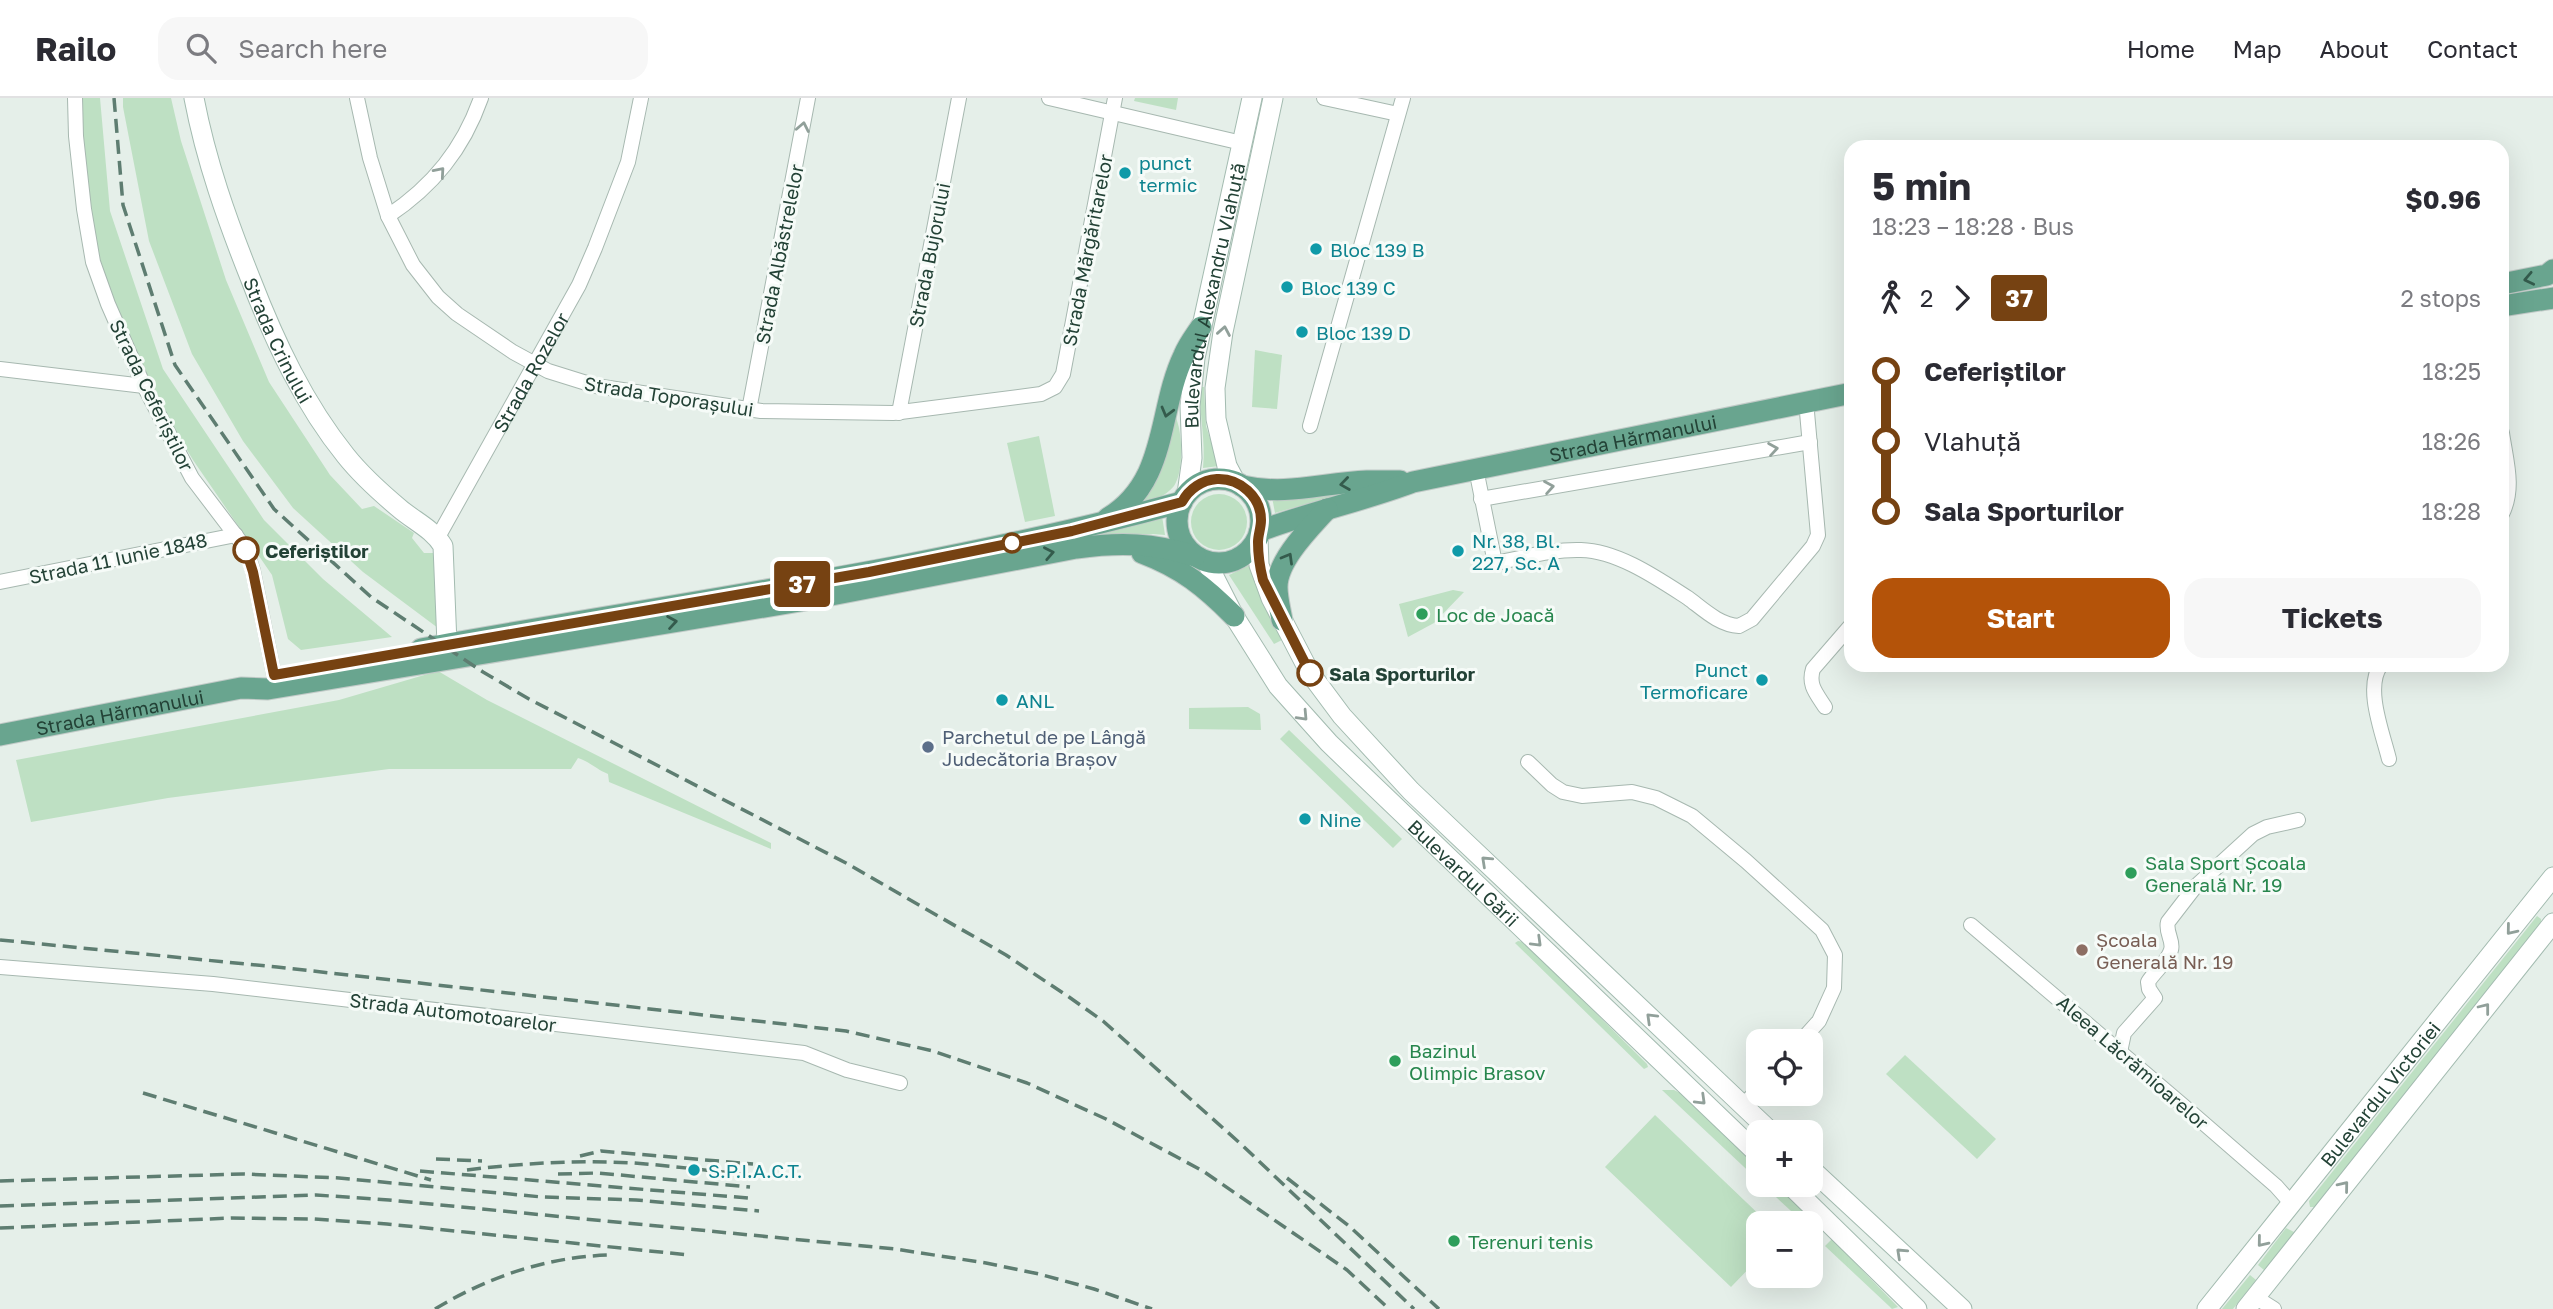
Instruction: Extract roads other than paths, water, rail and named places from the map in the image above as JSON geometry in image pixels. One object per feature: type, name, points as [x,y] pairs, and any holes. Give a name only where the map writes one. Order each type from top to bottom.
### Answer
[{"type":"main road","name":"Strada Crinului","points":[[194,98],[207,157],[220,199],[283,356],[308,400],[345,455],[384,495],[438,537]]},
{"type":"main road","name":"Bulevardul Alexandru Vlahuță","points":[[1184,498],[1192,458],[1191,386],[1201,327],[1252,98]]},
{"type":"main road","name":"Bulevardul Alexandru Vlahuță","points":[[1239,484],[1227,466],[1218,429],[1215,388],[1223,332],[1273,98]]},
{"type":"main road","points":[[2509,283],[2547,275],[2553,270]]},
{"type":"main road","points":[[2509,305],[2553,298]]},
{"type":"main road","points":[[1090,527],[1119,511],[1141,489],[1155,456],[1184,355],[1201,327]]},
{"type":"main road","name":"Strada Hărmanului","points":[[1259,535],[1327,508],[1371,497],[1413,482],[1844,394]]},
{"type":"main road","points":[[1218,479],[1239,484],[1254,498],[1259,509],[1259,535],[1253,546],[1239,558],[1222,563],[1201,558],[1180,537],[1178,514],[1184,498],[1201,483],[1209,480],[1218,479]]},
{"type":"main road","name":"Strada Hărmanului","points":[[1239,484],[1264,491],[1297,490],[1365,481],[1413,482]]},
{"type":"main road","name":"Strada Hărmanului","points":[[0,735],[241,688],[274,675],[869,572],[1090,527],[1184,498]]},
{"type":"main road","points":[[1282,620],[1277,585],[1282,569],[1302,536],[1327,508]]},
{"type":"main road","name":"Bulevardul Gării","points":[[1259,535],[1259,565],[1263,580],[1310,673],[1342,716],[1411,791],[1758,1120]]},
{"type":"main road","points":[[438,537],[443,546],[447,644]]},
{"type":"main road","name":"Strada Hărmanului","points":[[241,688],[268,689],[800,601],[1076,548],[1150,544],[1201,558]]},
{"type":"main road","points":[[1121,545],[1180,569],[1234,616]]},
{"type":"main road","name":"Bulevardul Gării","points":[[1201,558],[1234,616],[1290,702],[1329,743],[1746,1143]]},
{"type":"main road","name":"Bulevardul Victoriei","points":[[2207,1309],[2549,890]]},
{"type":"main road","name":"Bulevardul Victoriei","points":[[2251,1303],[2553,923]]},
{"type":"main road","points":[[1823,1180],[1962,1309]]},
{"type":"main road","points":[[1802,1197],[1917,1309]]},
{"type":"main road","points":[[2292,1204],[2315,1223]]},
{"type":"street","name":"Strada Ceferiștilor","points":[[75,98],[82,197],[93,262],[108,304],[144,386],[192,478],[246,549],[274,675]]},
{"type":"street","name":"Strada Toporașului","points":[[357,98],[370,158],[388,216],[413,265],[438,296],[478,329],[534,363],[571,380],[749,410],[899,413],[1041,394],[1055,387]]},
{"type":"street","points":[[388,216],[422,191],[445,166],[465,136],[481,98]]},
{"type":"street","name":"Strada Rozelor","points":[[438,537],[579,285],[628,162],[640,98]]},
{"type":"street","name":"Strada Albăstrelelor","points":[[749,410],[808,98]]},
{"type":"street","name":"Strada Bujorului","points":[[899,413],[959,98]]},
{"type":"street","points":[[1049,98],[1114,104],[1242,143]]},
{"type":"street","points":[[1324,98],[1398,114]]},
{"type":"street","points":[[1310,426],[1403,98]]},
{"type":"street","name":"Strada Mărgăritarelor","points":[[1055,387],[1063,374],[1114,104]]},
{"type":"street","points":[[0,369],[144,386]]},
{"type":"street","points":[[1476,469],[1495,563],[1569,550],[1594,551],[1622,561],[1721,621],[1739,626],[1752,619],[1817,540],[1819,527],[1806,401]]},
{"type":"street","points":[[1481,499],[1810,442]]},
{"type":"street","points":[[2509,477],[2509,501]]},
{"type":"street","name":"Strada 11 Iunie 1848","points":[[0,582],[236,535]]},
{"type":"street","points":[[1825,707],[1810,685],[1813,669],[1844,633]]},
{"type":"street","points":[[2376,672],[2373,692],[2389,759]]},
{"type":"street","points":[[1528,762],[1563,792],[1582,796],[1632,792],[1656,798],[1692,816],[1822,930],[1835,955],[1835,988],[1819,1021],[1812,1029]]},
{"type":"street","points":[[2120,1052],[2124,1033],[2155,998],[2148,982],[2171,952],[2166,927],[2181,905],[2195,887],[2253,834],[2267,827],[2298,820]]},
{"type":"street","name":"Aleea Lăcrămioarelor","points":[[1971,925],[2276,1186],[2292,1204]]},
{"type":"street","name":"Strada Automotoarelor","points":[[0,967],[213,984],[804,1053],[847,1070],[900,1083]]},
{"type":"street","points":[[1742,1105],[1746,1101]]},
{"type":"street","points":[[2251,1303],[2274,1309]]},
{"type":"railway","points":[[114,98],[123,205],[175,365],[274,509],[371,597],[483,672],[529,699],[846,863],[1006,955],[1069,997],[1103,1021],[1242,1145],[1414,1309]]},
{"type":"railway","points":[[0,940],[277,967],[846,1031],[933,1051],[1027,1083],[1106,1119],[1203,1171],[1347,1270],[1389,1309]]},
{"type":"railway","points":[[143,1093],[431,1180]]},
{"type":"railway","points":[[580,1156],[601,1151],[753,1164]]},
{"type":"railway","points":[[436,1159],[482,1161]]},
{"type":"railway","points":[[467,1170],[550,1163],[613,1162],[752,1175]]},
{"type":"railway","points":[[420,1171],[748,1198]]},
{"type":"railway","points":[[558,1174],[598,1173],[750,1187]]},
{"type":"railway","points":[[0,1181],[243,1174],[339,1178],[542,1197],[636,1200],[759,1211]]},
{"type":"railway","points":[[1287,1178],[1349,1226],[1439,1309]]},
{"type":"railway","points":[[0,1206],[316,1195],[389,1200],[895,1249],[1039,1274],[1152,1309]]},
{"type":"railway","points":[[0,1228],[231,1218],[313,1219],[689,1255]]},
{"type":"railway","points":[[435,1309],[476,1287],[518,1271],[563,1260],[609,1255]]},
{"type":"place","name":"punct termic","points":[[1125,173]]},
{"type":"place","name":"Bloc 139 B","points":[[1316,249]]},
{"type":"place","name":"Bloc 139 C","points":[[1287,287]]},
{"type":"place","name":"Bloc 139 D","points":[[1302,332]]},
{"type":"place","name":"Ceferiștilor","points":[[246,550]]},
{"type":"place","name":"Nr. 38, Bl. 227, Sc. A","points":[[1458,551]]},
{"type":"place","name":"Loc de Joacă","points":[[1422,614]]},
{"type":"place","name":"Sala Sporturilor","points":[[1310,673]]},
{"type":"place","name":"Punct Termoficare","points":[[1762,680]]},
{"type":"place","name":"ANL","points":[[1002,700]]},
{"type":"place","name":"Parchetul de pe Lângă Judecătoria Brașov","points":[[928,747]]},
{"type":"place","name":"Nine","points":[[1305,819]]},
{"type":"place","name":"Sala Sport Școala Generală Nr. 19","points":[[2131,873]]},
{"type":"place","name":"Școala Generală Nr. 19","points":[[2082,950]]},
{"type":"place","name":"Bazinul Olimpic Brasov","points":[[1395,1061]]},
{"type":"place","name":"S.P.I.A.C.T.","points":[[694,1170]]},
{"type":"place","name":"Terenuri tenis","points":[[1454,1241]]}]
